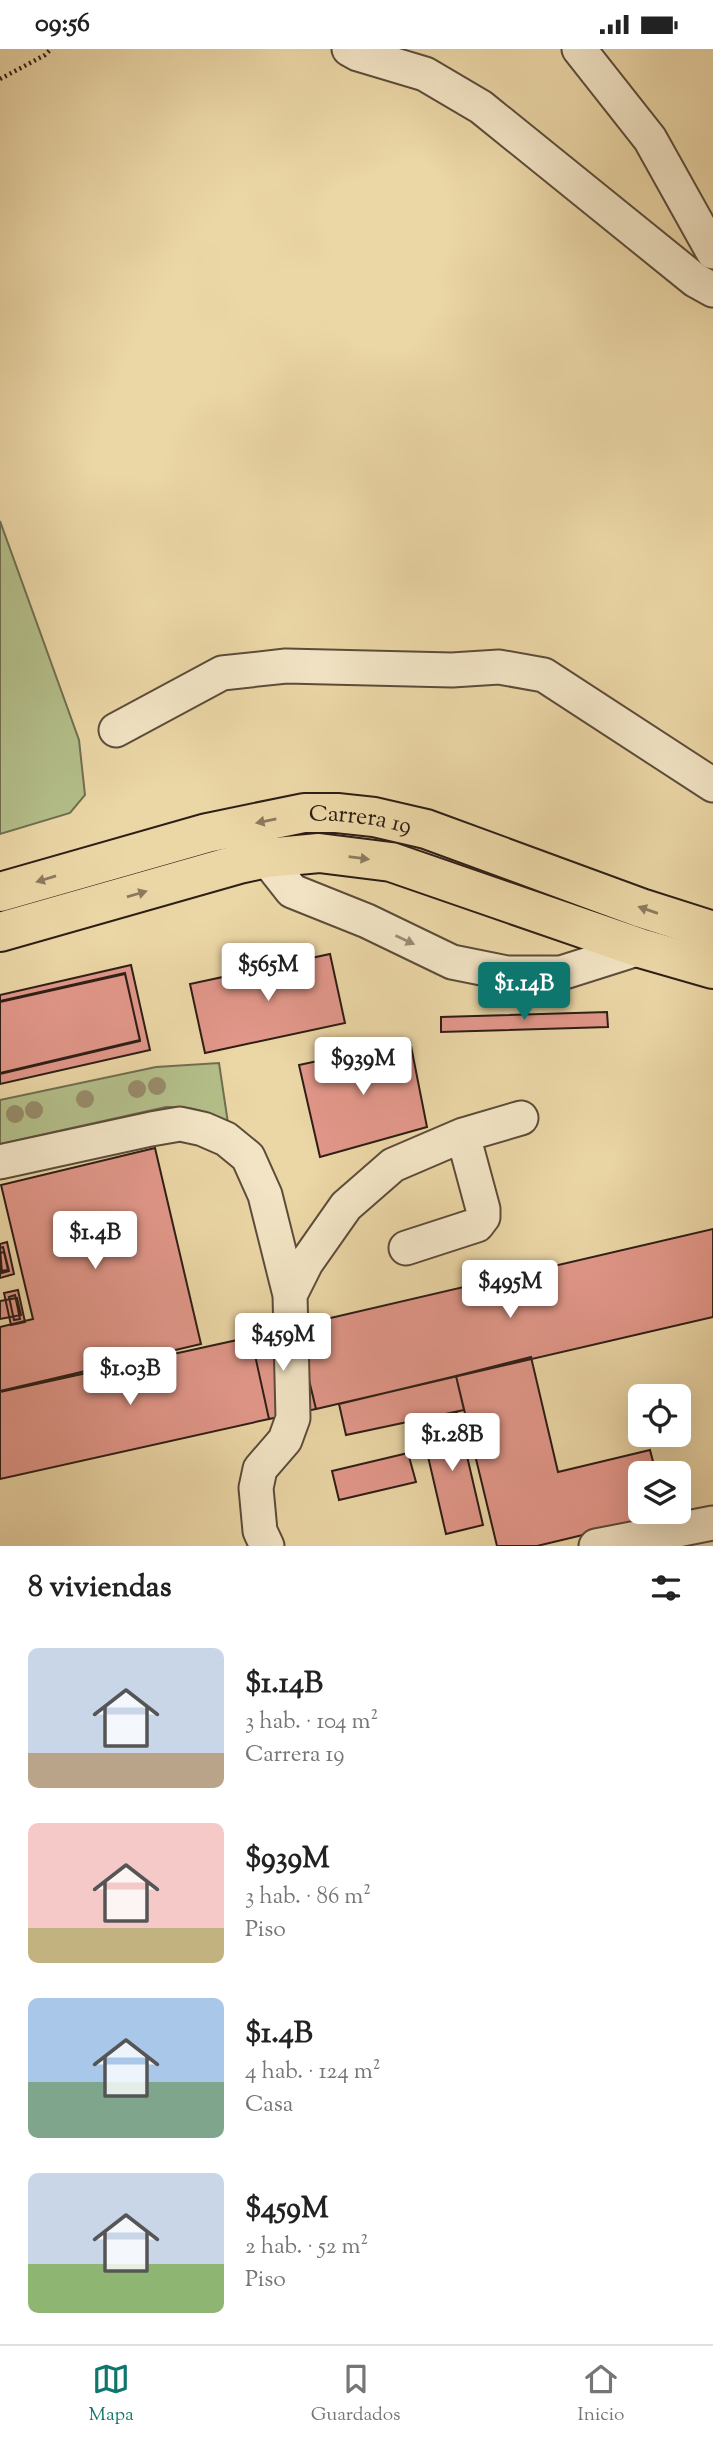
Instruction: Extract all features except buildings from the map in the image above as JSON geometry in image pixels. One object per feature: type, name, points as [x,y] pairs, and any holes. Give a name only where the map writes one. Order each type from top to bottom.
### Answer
[{"type":"main road","name":"Carrera 19","points":[[0,893],[206,833],[304,813],[337,813],[374,817],[426,829],[713,932]]},
{"type":"main road","name":"Carrera 19","points":[[0,932],[266,858],[319,853],[391,862],[640,948],[713,969]]},
{"type":"lane","points":[[349,49],[425,74],[481,107],[695,280],[713,290]]},
{"type":"lane","points":[[579,49],[650,139],[713,252]]},
{"type":"lane","points":[[116,730],[222,673],[286,666],[452,670],[499,667],[544,675],[713,785]]},
{"type":"lane","points":[[266,858],[292,891],[367,921],[452,962],[507,973],[561,973],[640,948]]},
{"type":"lane","points":[[290,1295],[306,1263],[346,1206],[393,1165],[463,1135],[521,1118]]},
{"type":"lane","points":[[0,1162],[180,1124],[203,1129],[226,1139],[247,1157],[265,1195],[290,1295],[293,1418],[285,1440],[260,1469],[256,1488],[260,1531],[267,1546]]},
{"type":"lane","points":[[406,1248],[477,1225],[482,1217],[483,1209],[463,1135]]},
{"type":"lane","points":[[596,1546],[713,1523]]},
{"type":"path","points":[[0,79],[45,55],[51,49]]},
{"type":"green space","points":[[0,521],[79,740],[85,795],[70,813],[0,834]]},
{"type":"green space","points":[[219,1063],[228,1123],[199,1110],[166,1107],[0,1144],[0,1100],[156,1067]]}]
